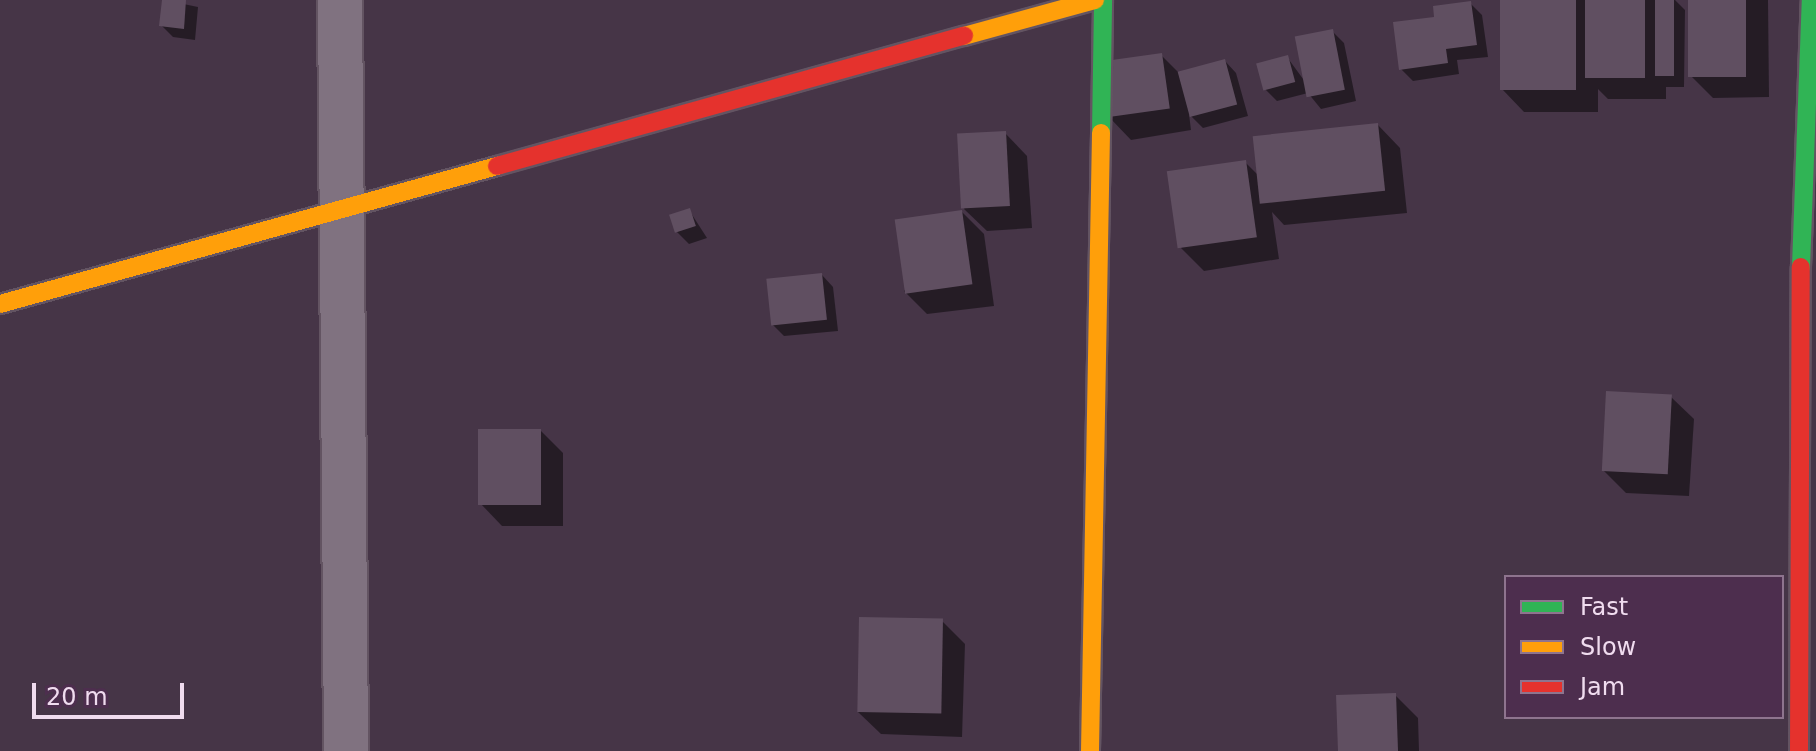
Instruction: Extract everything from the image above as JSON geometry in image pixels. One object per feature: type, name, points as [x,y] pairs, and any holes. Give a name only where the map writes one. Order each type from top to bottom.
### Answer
[{"type":"street","points":[[340,0],[346,751]]},
{"type":"street","points":[[0,304],[1095,0]]},
{"type":"street","points":[[1090,751],[1103,0]]},
{"type":"street","points":[[1799,751],[1800,300],[1811,0]]},
{"type":"building","points":[[162,0],[186,0],[184,29],[159,26]]},
{"type":"building","points":[[1500,0],[1576,0],[1576,90],[1500,90]]},
{"type":"building","points":[[1585,0],[1645,0],[1645,78],[1585,78]]},
{"type":"building","points":[[1655,0],[1674,0],[1674,76],[1655,76]]},
{"type":"building","points":[[1688,0],[1746,0],[1746,77],[1688,77]]},
{"type":"building","points":[[1471,1],[1477,45],[1446,49],[1448,63],[1399,70],[1393,22],[1434,17],[1433,6]]},
{"type":"building","points":[[1333,29],[1345,90],[1307,97],[1295,36]]},
{"type":"building","points":[[1162,53],[1170,108],[1105,118],[1098,62]]},
{"type":"building","points":[[1288,55],[1295,82],[1263,91],[1256,64]]},
{"type":"building","points":[[1225,59],[1237,104],[1190,117],[1178,72]]},
{"type":"building","points":[[1378,123],[1385,191],[1260,204],[1253,136]]},
{"type":"building","points":[[1006,131],[1010,206],[961,208],[957,134]]},
{"type":"building","points":[[1246,160],[1257,237],[1178,248],[1167,171]]},
{"type":"building","points":[[690,208],[696,226],[675,233],[669,215]]},
{"type":"building","points":[[962,210],[972,284],[905,294],[895,219]]},
{"type":"building","points":[[822,273],[827,320],[771,326],[766,279]]},
{"type":"building","points":[[1606,391],[1672,394],[1668,474],[1602,471]]},
{"type":"building","points":[[478,429],[541,429],[541,505],[478,505]]},
{"type":"building","points":[[859,617],[943,618],[941,713],[857,712]]},
{"type":"building","points":[[1396,693],[1398,751],[1338,751],[1336,695]]},
{"type":"traffic: fast","points":[[1101,133],[1103,0]]},
{"type":"traffic: fast","points":[[1801,267],[1811,0]]},
{"type":"traffic: slow","points":[[964,36],[1095,0]]},
{"type":"traffic: slow","points":[[1090,751],[1101,133]]},
{"type":"traffic: slow","points":[[0,304],[497,166]]},
{"type":"traffic: jam","points":[[497,166],[964,36]]},
{"type":"traffic: jam","points":[[1799,751],[1801,267]]}]
